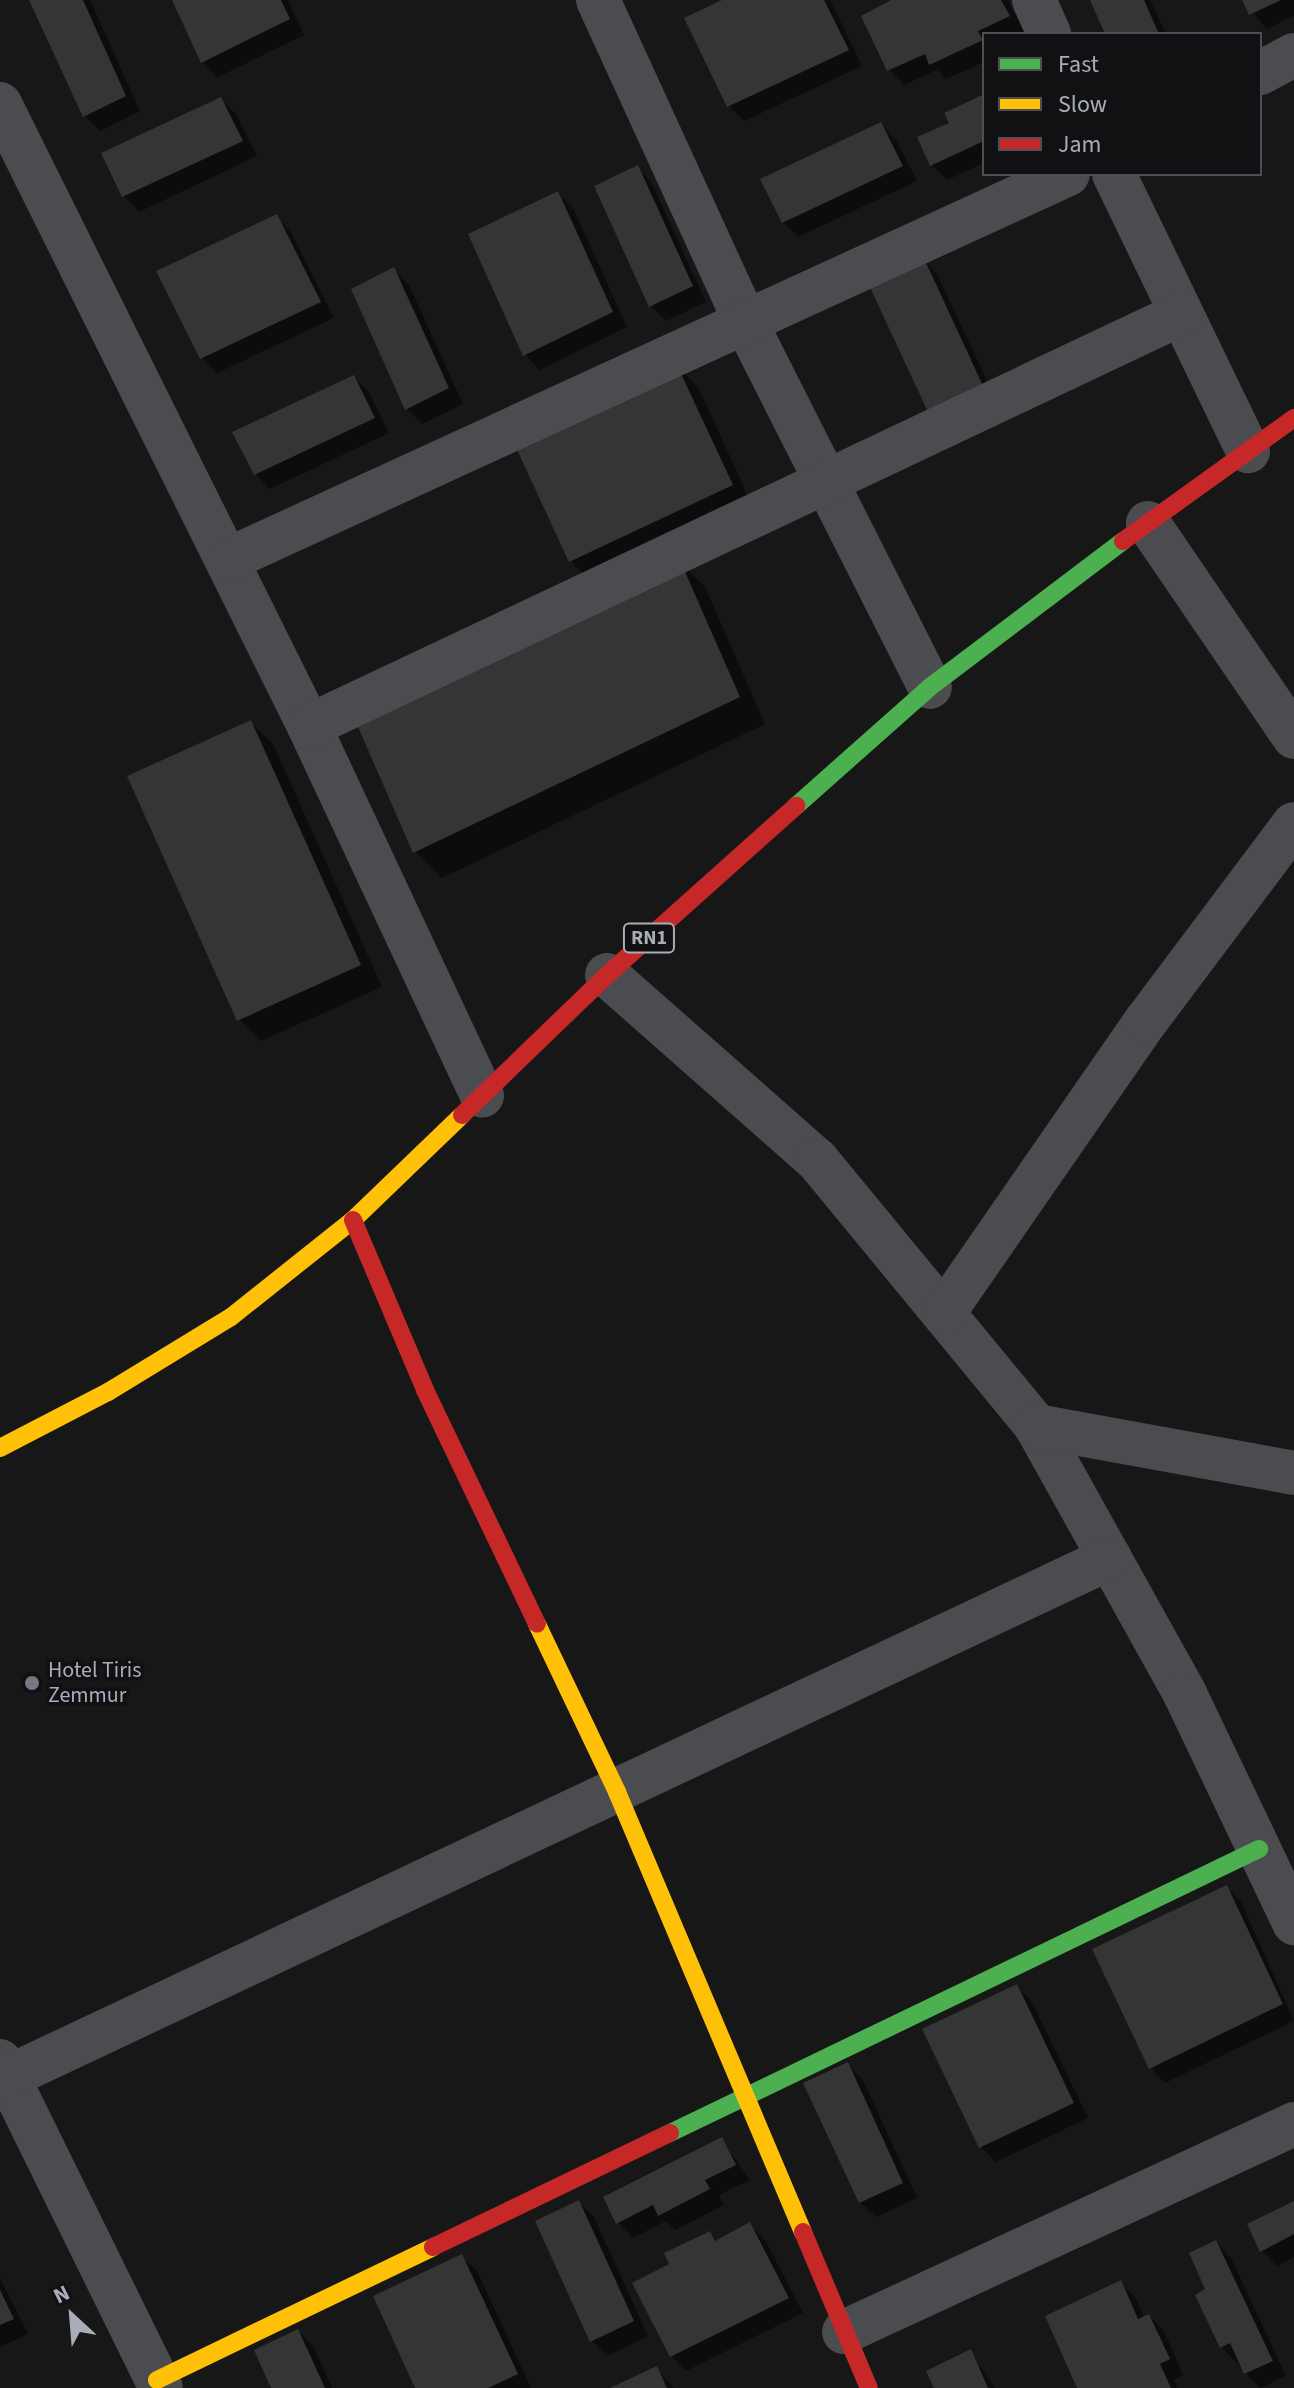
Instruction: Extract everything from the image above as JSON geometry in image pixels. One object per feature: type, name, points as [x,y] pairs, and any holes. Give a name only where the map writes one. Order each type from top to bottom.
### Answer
[{"type":"main road","name":"RN1","points":[[0,1448],[108,1392],[231,1317],[353,1220],[607,975],[930,687],[1294,418]]},
{"type":"main road","points":[[353,1220],[425,1390],[617,1792],[742,2097],[869,2388]]},
{"type":"main road","points":[[159,2384],[742,2097],[1259,1849]]},
{"type":"street","points":[[598,0],[745,321],[930,687]]},
{"type":"street","points":[[1034,0],[1048,32]]},
{"type":"street","points":[[1262,72],[1294,55]]},
{"type":"street","points":[[0,104],[309,726],[482,1096]]},
{"type":"street","points":[[227,560],[1064,176]]},
{"type":"street","points":[[1115,176],[1248,451]]},
{"type":"street","points":[[309,726],[1181,314]]},
{"type":"street","points":[[1148,523],[1294,737]]},
{"type":"street","points":[[945,1311],[1146,1021],[1294,824]]},
{"type":"street","points":[[607,975],[817,1160],[945,1311],[1036,1426],[1185,1694],[1294,1923]]},
{"type":"street","points":[[1036,1426],[1294,1473]]},
{"type":"street","points":[[159,2384],[4,2069],[617,1792],[1110,1558]]},
{"type":"street","points":[[844,2332],[1294,2124]]},
{"type":"building","points":[[29,0],[83,0],[126,96],[83,117]]},
{"type":"building","points":[[172,0],[281,0],[290,19],[201,63]]},
{"type":"building","points":[[722,0],[824,0],[849,50],[727,107],[684,18]]},
{"type":"building","points":[[891,0],[1001,0],[1010,16],[978,31],[982,40],[929,65],[925,54],[887,71],[861,16]]},
{"type":"building","points":[[1090,0],[1144,0],[1158,32],[1104,32]]},
{"type":"building","points":[[1242,0],[1281,0],[1249,15]]},
{"type":"building","points":[[982,95],[982,142],[930,166],[917,137],[949,123],[944,113]]},
{"type":"building","points":[[221,97],[243,141],[122,197],[101,153]]},
{"type":"building","points":[[881,122],[903,166],[782,223],[760,179]]},
{"type":"building","points":[[638,165],[693,286],[649,307],[594,186]]},
{"type":"building","points":[[558,191],[613,312],[523,356],[468,234]]},
{"type":"building","points":[[277,214],[321,302],[200,359],[156,271]]},
{"type":"building","points":[[923,256],[983,386],[928,412],[867,281]]},
{"type":"building","points":[[394,267],[449,388],[405,410],[351,289]]},
{"type":"building","points":[[676,363],[733,485],[569,562],[512,439]]},
{"type":"building","points":[[354,375],[375,418],[254,475],[232,432]]},
{"type":"building","points":[[679,558],[740,697],[413,853],[352,713]]},
{"type":"building","points":[[251,720],[361,965],[237,1021],[127,776]]},
{"type":"building","points":[[1227,1885],[1283,2004],[1149,2069],[1092,1949]]},
{"type":"building","points":[[1017,1984],[1074,2103],[979,2148],[922,2029]]},
{"type":"building","points":[[848,2062],[903,2183],[859,2203],[803,2083]]},
{"type":"building","points":[[722,2137],[736,2165],[705,2180],[710,2189],[658,2216],[653,2205],[616,2224],[603,2197]]},
{"type":"building","points":[[579,2200],[634,2321],[590,2342],[535,2221]]},
{"type":"building","points":[[1294,2201],[1294,2234],[1260,2252],[1247,2224]]},
{"type":"building","points":[[750,2222],[789,2298],[670,2357],[632,2283],[669,2264],[664,2253],[710,2231],[715,2241]]},
{"type":"building","points":[[1216,2240],[1273,2361],[1244,2374],[1230,2343],[1220,2348],[1195,2295],[1205,2289],[1189,2253]]},
{"type":"building","points":[[462,2254],[518,2374],[488,2388],[415,2388],[373,2296]]},
{"type":"building","points":[[1121,2280],[1138,2319],[1149,2314],[1170,2359],[1160,2364],[1171,2388],[1077,2388],[1045,2316]]},
{"type":"building","points":[[0,2290],[14,2319],[0,2325]]},
{"type":"building","points":[[298,2329],[325,2388],[271,2388],[254,2350]]},
{"type":"building","points":[[971,2349],[988,2388],[934,2388],[926,2371]]},
{"type":"building","points":[[657,2366],[667,2388],[610,2388]]},
{"type":"traffic: fast","points":[[796,806],[930,687],[1123,541]]},
{"type":"traffic: fast","points":[[670,2133],[1259,1849]]},
{"type":"traffic: slow","points":[[0,1448],[108,1392],[231,1317],[353,1220],[462,1115]]},
{"type":"traffic: slow","points":[[537,1624],[617,1792],[803,2232]]},
{"type":"traffic: slow","points":[[157,2380],[433,2247]]},
{"type":"traffic: jam","points":[[1123,541],[1294,418]]},
{"type":"traffic: jam","points":[[462,1115],[607,975],[796,806]]},
{"type":"traffic: jam","points":[[353,1220],[425,1390],[537,1624]]},
{"type":"traffic: jam","points":[[433,2247],[670,2133]]},
{"type":"traffic: jam","points":[[803,2232],[869,2388]]},
{"type":"place","name":"Hotel Tiris Zemmur","points":[[32,1683]]}]
